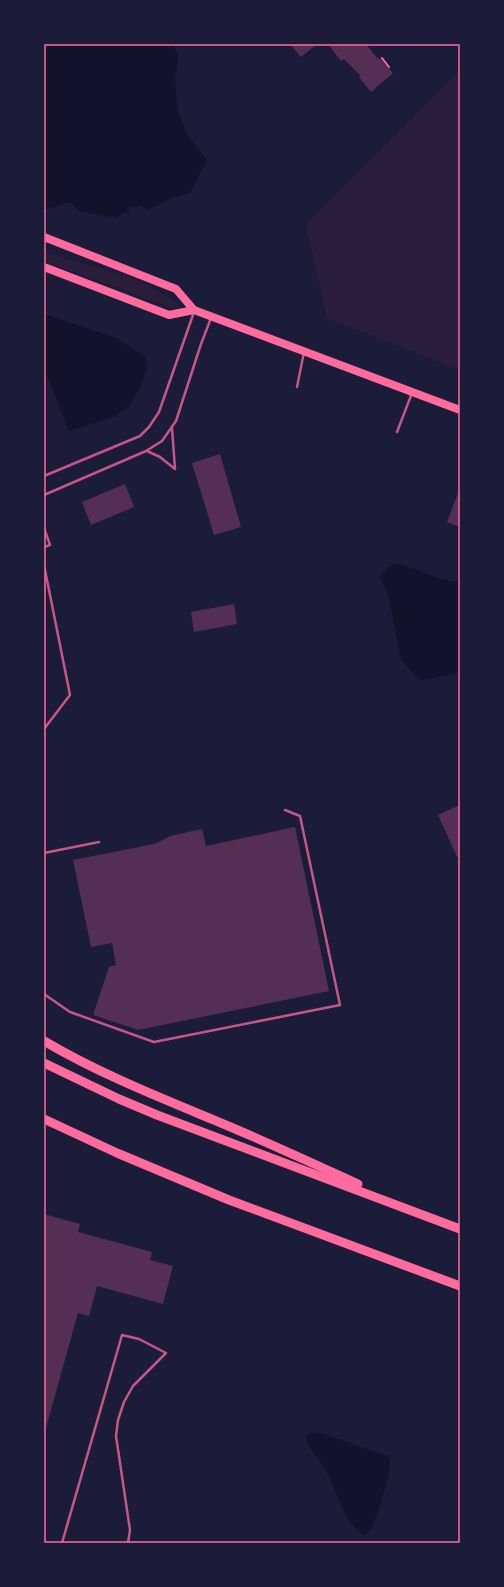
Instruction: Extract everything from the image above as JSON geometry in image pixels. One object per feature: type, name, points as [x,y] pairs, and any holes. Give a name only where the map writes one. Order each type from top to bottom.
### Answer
[{"type":"highway","points":[[44,1041],[145,1092],[268,1143],[421,1213]]},
{"type":"highway","points":[[44,1063],[119,1099],[157,1115],[421,1213],[460,1229]]},
{"type":"highway","points":[[44,1119],[117,1153],[229,1200],[460,1286]]},
{"type":"main road","points":[[44,237],[176,289],[194,310],[460,410]]},
{"type":"main road","points":[[44,267],[169,315],[194,310]]},
{"type":"lane","points":[[44,476],[140,436],[159,412],[194,310]]},
{"type":"lane","points":[[44,495],[146,451],[162,441],[176,421],[201,344],[212,317]]},
{"type":"lane","points":[[297,387],[304,352]]},
{"type":"lane","points":[[397,432],[412,392]]},
{"type":"lane","points":[[146,451],[160,457],[175,469],[172,428]]},
{"type":"lane","points":[[44,528],[50,544],[44,547]]},
{"type":"lane","points":[[44,565],[70,696],[44,729]]},
{"type":"lane","points":[[44,994],[70,1012],[154,1042],[340,1005],[300,816],[285,810]]},
{"type":"lane","points":[[44,853],[99,842]]},
{"type":"lane","points":[[62,1543],[122,1335],[139,1339],[166,1353],[133,1386],[124,1402],[118,1420],[116,1436],[130,1530],[128,1543]]},
{"type":"path","points":[[382,58],[389,67]]},
{"type":"shaded area","points":[[44,44],[173,44],[178,55],[175,78],[177,107],[186,133],[207,160],[190,193],[170,199],[149,210],[140,206],[129,207],[129,212],[123,213],[116,218],[79,211],[71,202],[44,210]]},
{"type":"shaded area","points":[[460,70],[460,370],[327,318],[306,225]]},
{"type":"shaded area","points":[[44,252],[130,277],[149,286],[178,304],[180,309],[170,307],[44,261]]},
{"type":"shaded area","points":[[44,314],[116,338],[145,356],[147,368],[140,387],[130,405],[116,416],[69,431],[44,367]]},
{"type":"shaded area","points":[[396,563],[436,577],[460,583],[460,672],[420,681],[401,659],[388,593],[380,578],[387,568]]},
{"type":"shaded area","points":[[310,1433],[320,1433],[388,1456],[390,1461],[390,1470],[383,1495],[373,1524],[365,1535],[359,1532],[347,1518],[328,1474],[306,1440]]},
{"type":"building","points":[[290,44],[317,44],[301,57]]},
{"type":"building","points":[[328,44],[366,44],[378,59],[380,58],[393,73],[371,92],[359,77],[360,75],[344,59],[341,61]]},
{"type":"building","points":[[220,454],[241,527],[214,535],[192,463]]},
{"type":"building","points":[[125,484],[134,507],[91,525],[82,502]]},
{"type":"building","points":[[460,488],[460,527],[447,522]]},
{"type":"building","points":[[234,604],[237,624],[194,632],[191,612]]},
{"type":"building","points":[[460,805],[460,856],[457,857],[438,815]]},
{"type":"building","points":[[295,827],[329,991],[138,1030],[93,1015],[109,967],[116,965],[112,943],[91,947],[73,860],[157,843],[170,836],[202,829],[206,846]]},
{"type":"building","points":[[44,1214],[80,1224],[78,1232],[152,1252],[150,1260],[173,1266],[163,1304],[97,1286],[89,1316],[78,1313],[44,1435]]}]
